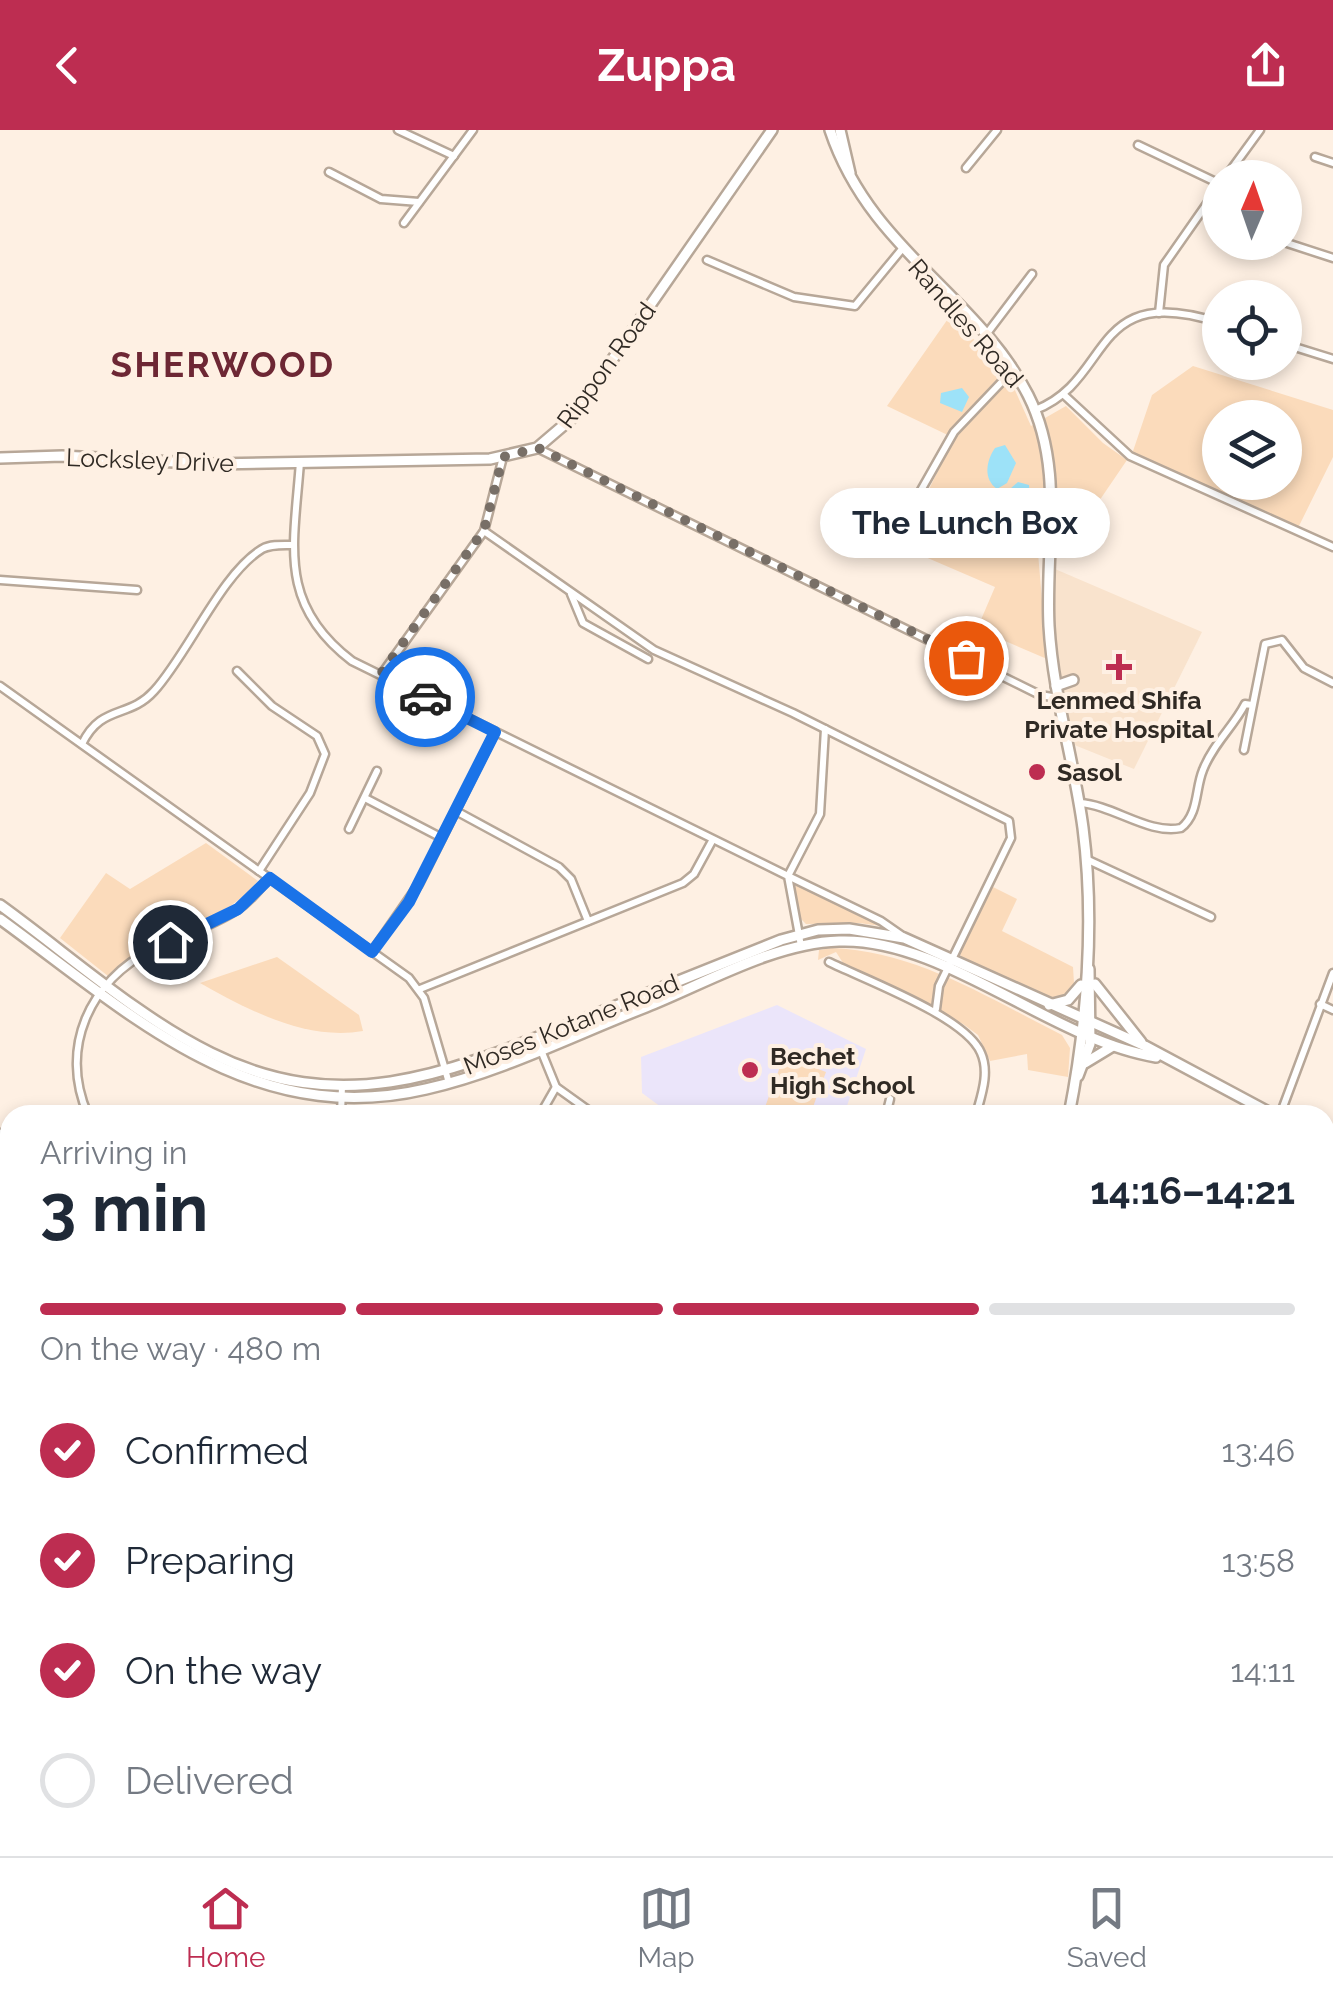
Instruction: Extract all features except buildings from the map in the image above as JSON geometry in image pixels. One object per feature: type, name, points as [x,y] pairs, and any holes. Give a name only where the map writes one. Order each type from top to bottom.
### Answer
[{"type":"street","points":[[398,130],[454,156]]},
{"type":"street","points":[[404,223],[473,130]]},
{"type":"street","name":"Rippon Road","points":[[300,461],[503,457],[538,448],[570,419],[772,130]]},
{"type":"street","name":"Randles Road","points":[[830,130],[850,176],[876,219],[985,337],[1012,371],[1035,410],[1050,470],[1049,624],[1056,686],[1086,859],[1092,1024],[1085,1064],[1076,1080]]},
{"type":"street","name":"Randles Road","points":[[840,130],[850,176]]},
{"type":"street","points":[[966,168],[998,130]]},
{"type":"street","points":[[1238,160],[1260,130]]},
{"type":"street","points":[[1138,145],[1202,175]]},
{"type":"street","points":[[1315,156],[1333,162]]},
{"type":"street","points":[[328,172],[381,200],[420,202]]},
{"type":"street","points":[[1159,313],[1164,266],[1202,210]]},
{"type":"street","points":[[1302,248],[1333,258]]},
{"type":"street","points":[[708,260],[794,297],[852,306],[902,249]]},
{"type":"street","points":[[985,337],[1032,274]]},
{"type":"street","points":[[1035,410],[1063,394],[1110,334],[1136,319],[1159,313],[1202,320]]},
{"type":"street","points":[[1302,349],[1333,359]]},
{"type":"street","points":[[920,492],[954,432],[1012,371]]},
{"type":"street","points":[[1063,394],[1130,456],[1333,547]]},
{"type":"street","points":[[538,448],[1040,695],[1058,698]]},
{"type":"street","name":"Locksley Drive","points":[[0,458],[62,456],[212,464],[300,461]]},
{"type":"street","points":[[380,675],[484,530],[503,457]]},
{"type":"street","points":[[300,461],[293,545],[298,590],[313,624],[352,661],[712,841],[882,921],[904,938]]},
{"type":"street","points":[[484,530],[654,650],[825,728],[1009,821],[1010,838],[936,992],[936,1009]]},
{"type":"street","points":[[82,744],[97,719],[138,704],[155,690],[218,599],[258,552],[293,545]]},
{"type":"street","points":[[0,580],[137,590]]},
{"type":"street","points":[[570,593],[582,624],[648,660]]},
{"type":"street","points":[[1244,750],[1260,655],[1272,640],[1285,642],[1304,668],[1333,683]]},
{"type":"street","points":[[237,671],[272,706],[316,736],[325,754],[310,793],[260,871]]},
{"type":"street","points":[[1056,686],[1073,680]]},
{"type":"street","points":[[0,686],[420,989],[448,1078]]},
{"type":"street","points":[[1078,803],[1106,807],[1161,828],[1181,828],[1192,817],[1201,773],[1214,745],[1236,714],[1246,704],[1252,706]]},
{"type":"street","points":[[801,946],[788,876],[820,814],[825,728]]},
{"type":"street","points":[[372,952],[409,902],[495,732]]},
{"type":"street","points":[[349,828],[377,771]]},
{"type":"street","points":[[365,798],[442,838]]},
{"type":"street","points":[[456,811],[566,873],[588,922]]},
{"type":"street","points":[[420,989],[684,882],[694,874],[712,841]]},
{"type":"street","points":[[1086,859],[1108,865],[1211,917]]},
{"type":"street","points":[[85,1105],[77,1080],[76,1055],[82,1024],[104,987],[136,959],[238,909],[270,878]]},
{"type":"street","name":"Moses Kotane Road","points":[[0,905],[40,941],[187,1053],[229,1074],[297,1093],[398,1094],[801,946],[839,941],[877,943],[949,965],[1144,1046],[1159,1058]]},
{"type":"street","name":"Moses Kotane Road","points":[[0,919],[40,941]]},
{"type":"street","name":"Moses Kotane Road","points":[[538,1043],[798,935],[848,929],[904,938],[1080,1031],[1159,1058],[1256,1105]]},
{"type":"street","points":[[830,962],[918,1006],[936,1009],[971,1037],[982,1054],[985,1076],[978,1105]]},
{"type":"street","points":[[1281,1105],[1333,973]]},
{"type":"street","points":[[1046,1005],[1068,1000],[1088,978],[1144,1046]]},
{"type":"street","name":"Randles Road","points":[[1071,1105],[1088,978]]},
{"type":"street","points":[[1320,1004],[1333,1010]]},
{"type":"street","points":[[538,1043],[556,1086],[582,1105]]},
{"type":"street","points":[[1085,1064],[1116,1045]]},
{"type":"street","points":[[546,1105],[556,1086]]},
{"type":"street","points":[[341,1105],[342,1092]]},
{"type":"street","points":[[888,1105],[890,1099]]},
{"type":"shaded area","points":[[952,313],[1014,388],[1031,426],[1066,406],[1103,443],[1127,460],[1063,554],[1038,553],[1047,659],[977,629],[995,587],[923,556],[933,536],[911,526],[954,438],[887,406]]},
{"type":"shaded area","points":[[1193,366],[1202,369],[1202,380],[1238,380],[1301,400],[1202,400],[1202,487],[1131,457],[1152,395]]},
{"type":"shaded area","points":[[1302,400],[1333,410],[1333,457],[1298,528],[1232,500],[1302,500]]},
{"type":"shaded area","name":"Lenmed Shifa Private Hospital","points":[[1048,566],[1202,632],[1134,769],[1067,742],[1052,656]]},
{"type":"shaded area","points":[[206,843],[258,881],[224,910],[144,949],[108,976],[60,938],[106,873],[130,889]]},
{"type":"shaded area","points":[[793,885],[889,927],[806,924],[800,918]]},
{"type":"shaded area","points":[[991,886],[1017,899],[1002,931],[1073,967],[1074,983],[1066,996],[1049,998],[962,958],[959,952]]},
{"type":"shaded area","points":[[819,950],[863,951],[922,967],[1062,1035],[1070,1048],[1068,1077],[1028,1070],[1027,1054],[990,1061],[978,1035],[963,1024],[845,966],[836,952],[818,960]]},
{"type":"shaded area","points":[[277,957],[359,1015],[363,1031],[320,1032],[278,1021],[200,983]]},
{"type":"shaded area","name":"Bechet High School","points":[[777,1005],[866,1049],[847,1105],[658,1105],[642,1093],[641,1057]]},
{"type":"shaded area","points":[[784,1056],[826,1072],[814,1105],[766,1105]]},
{"type":"water","points":[[962,388],[969,397],[962,412],[940,403],[941,393]]},
{"type":"water","points":[[1005,445],[1016,463],[1007,483],[997,489],[988,475],[988,464],[995,448]]},
{"type":"water","points":[[1018,482],[1029,485],[1033,540],[1022,554],[996,545],[992,537],[995,502]]},
{"type":"way so far","points":[[425,697],[380,675],[484,530],[501,478],[503,457],[538,448],[966,658]]},
{"type":"place","name":"The Lunch Box","points":[[966,658]]},
{"type":"place","name":"Lenmed Shifa Private Hospital","points":[[1119,667]]},
{"type":"place","name":"Sasol","points":[[1037,772]]},
{"type":"place","name":"Bechet High School","points":[[750,1070]]},
{"type":"district","name":"SHERWOOD","points":[[223,365]]},
{"type":"route","points":[[170,942],[238,909],[270,878],[372,952],[409,902],[495,732],[425,697]]}]
